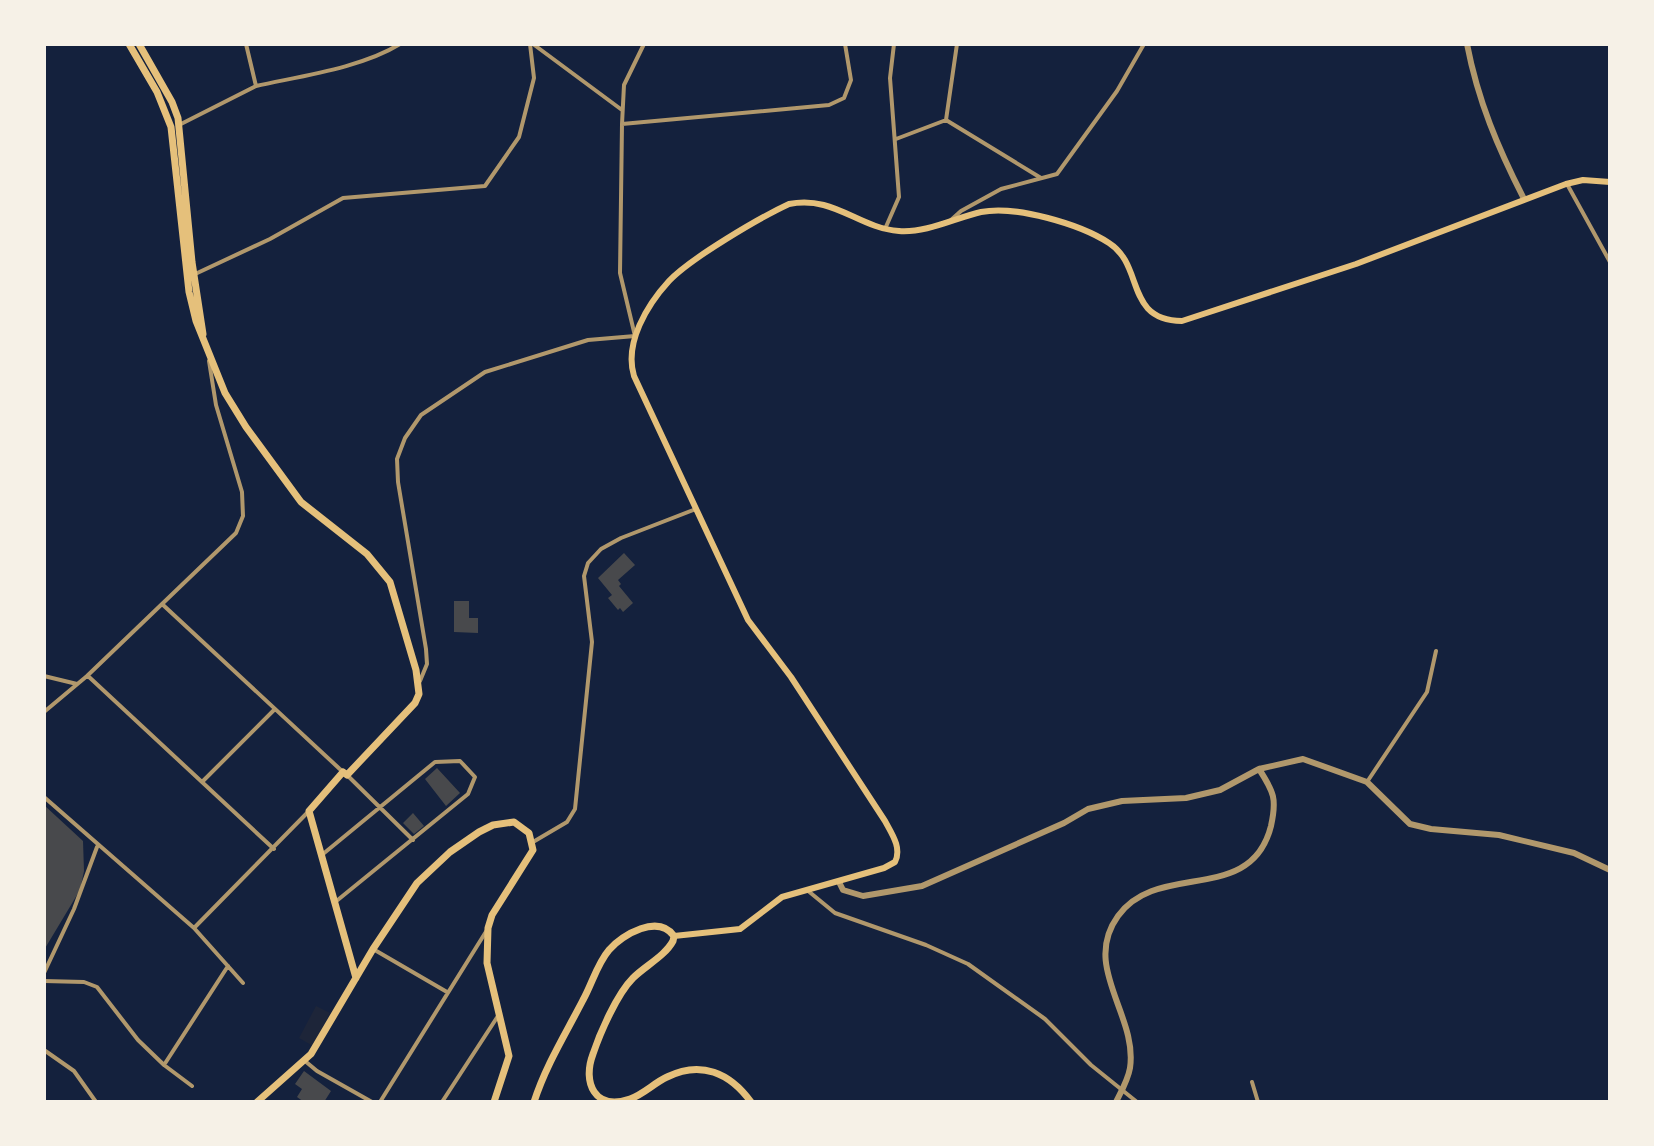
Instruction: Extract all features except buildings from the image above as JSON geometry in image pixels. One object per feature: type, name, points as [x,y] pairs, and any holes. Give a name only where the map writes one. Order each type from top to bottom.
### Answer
[{"type":"main road","points":[[129,44],[157,92],[171,127],[196,321],[225,393],[301,502],[367,554],[390,582],[419,684],[415,703],[309,811],[356,978]]},
{"type":"main road","points":[[139,44],[172,102],[179,125],[191,276]]},
{"type":"main road","points":[[674,936],[740,929],[782,897],[891,865],[898,859],[897,845],[885,821],[799,690],[748,620],[634,376],[632,353],[635,336],[670,280],[695,260],[789,204],[825,204],[885,229],[911,231],[1002,209],[1032,213],[1108,242],[1126,259],[1139,298],[1148,310],[1165,319],[1182,321],[1356,264],[1566,184],[1583,180],[1610,182]]},
{"type":"main road","points":[[257,1102],[305,1061],[318,1044],[373,949],[417,883],[450,852],[479,832],[493,825],[514,822],[529,833],[533,850],[500,902],[488,928],[487,963],[509,1056],[494,1102]]},
{"type":"main road","points":[[534,1102],[550,1058],[609,949],[647,927],[658,926],[671,931],[674,936]]},
{"type":"main road","points":[[674,936],[670,946],[630,981],[605,1025],[589,1064],[591,1090],[601,1098],[615,1102],[630,1099],[680,1072],[703,1070],[728,1077],[751,1102]]},
{"type":"street","points":[[246,44],[256,86]]},
{"type":"street","points":[[179,125],[256,86],[334,69],[389,51],[400,44]]},
{"type":"street","points":[[191,276],[270,239],[343,198],[485,186],[519,137],[534,78],[531,44]]},
{"type":"street","points":[[531,44],[622,110]]},
{"type":"street","points":[[633,44],[640,51]]},
{"type":"street","points":[[419,684],[427,664],[426,649],[398,482],[397,459],[405,438],[421,415],[485,372],[588,340],[635,336],[620,273],[622,110],[624,85],[644,44]]},
{"type":"street","points":[[622,124],[829,105],[844,98],[851,80],[845,44]]},
{"type":"street","points":[[885,229],[899,197],[890,78],[894,44]]},
{"type":"street","points":[[946,120],[957,44]]},
{"type":"street","points":[[948,222],[961,211],[1001,189],[1057,174],[1117,91],[1144,44]]},
{"type":"street","points":[[1467,44],[1473,78],[1495,142],[1524,199]]},
{"type":"street","points":[[895,139],[946,120]]},
{"type":"street","points":[[946,120],[1041,178]]},
{"type":"street","points":[[1566,184],[1610,262]]},
{"type":"street","points":[[44,712],[87,676],[236,533],[243,516],[242,492],[216,405],[208,355]]},
{"type":"street","points":[[533,842],[567,822],[575,809],[592,642],[584,576],[588,563],[601,549],[621,538],[698,508]]},
{"type":"street","points":[[162,604],[413,840]]},
{"type":"street","points":[[1367,782],[1427,692],[1436,651]]},
{"type":"street","points":[[44,676],[77,684]]},
{"type":"street","points":[[87,676],[274,849]]},
{"type":"street","points":[[202,782],[275,709]]},
{"type":"street","points":[[839,882],[843,890],[863,896],[922,886],[1064,823],[1088,809],[1122,801],[1186,798],[1220,790],[1259,769],[1303,759],[1367,782],[1410,824],[1499,835],[1574,853],[1610,870]]},
{"type":"street","points":[[321,855],[435,762],[460,761],[475,777],[468,794],[334,903]]},
{"type":"street","points":[[1116,1102],[1130,1069],[1130,1051],[1127,1032],[1107,973],[1105,952],[1108,932],[1119,914],[1138,898],[1165,886],[1239,872],[1255,857],[1267,839],[1274,804],[1274,793],[1259,769]]},
{"type":"street","points":[[44,797],[194,928],[243,983]]},
{"type":"street","points":[[194,928],[309,811]]},
{"type":"street","points":[[44,973],[74,909],[97,846]]},
{"type":"street","points":[[807,890],[835,913],[926,945],[968,964],[1045,1019],[1091,1065],[1137,1102]]},
{"type":"street","points":[[380,1102],[488,928]]},
{"type":"street","points":[[373,949],[447,992]]},
{"type":"street","points":[[164,1065],[228,966]]},
{"type":"street","points":[[44,981],[84,982],[97,987],[138,1040],[192,1086]]},
{"type":"street","points":[[442,1102],[500,1014]]},
{"type":"street","points":[[44,1050],[74,1071],[96,1102]]},
{"type":"street","points":[[305,1061],[372,1102]]},
{"type":"street","points":[[1252,1082],[1258,1102]]},
{"type":"shaded area","points":[[316,1006],[330,1013],[313,1046],[299,1038]]}]
